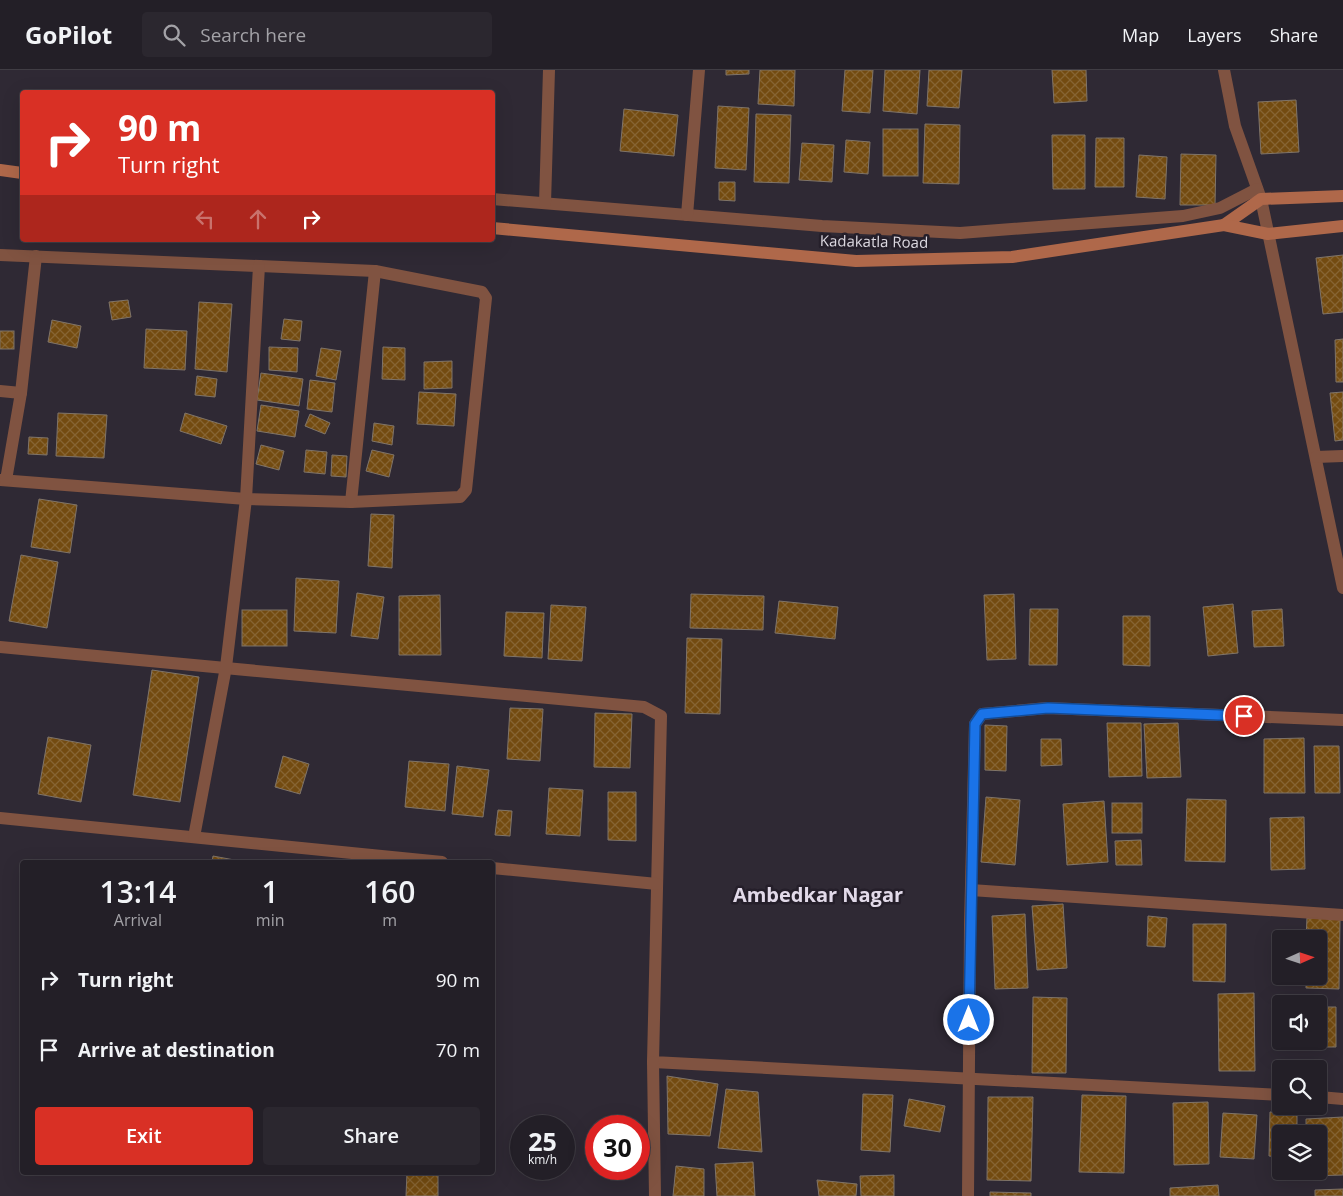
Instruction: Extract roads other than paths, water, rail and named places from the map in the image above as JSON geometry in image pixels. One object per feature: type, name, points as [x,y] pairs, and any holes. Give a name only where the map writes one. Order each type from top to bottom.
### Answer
[{"type":"street","points":[[545,203],[550,70]]},
{"type":"street","points":[[687,214],[699,70]]},
{"type":"street","points":[[1224,70],[1235,126],[1259,194],[1316,457],[1339,545],[1343,588]]},
{"type":"street","points":[[0,170],[20,173]]},
{"type":"street","points":[[495,199],[822,226],[960,233],[1183,216],[1220,208],[1259,194],[1343,196]]},
{"type":"street","name":"Kadakatla Road","points":[[1224,225],[1259,194]]},
{"type":"street","name":"Kadakatla Road","points":[[495,228],[856,261],[1012,257],[1224,225],[1268,234],[1343,226]]},
{"type":"street","points":[[0,255],[36,256],[375,271],[482,292],[486,298],[466,490],[460,497],[351,502],[246,499],[3,480],[21,393],[36,256]]},
{"type":"street","points":[[194,837],[226,668],[246,499],[259,266]]},
{"type":"street","points":[[351,502],[375,271]]},
{"type":"street","points":[[0,391],[21,393]]},
{"type":"street","points":[[1316,457],[1343,456]]},
{"type":"street","points":[[0,647],[644,707],[661,716],[653,1062],[655,1196]]},
{"type":"street","points":[[968,1196],[970,890],[975,724],[982,714],[1048,708],[1343,720]]},
{"type":"street","points":[[0,818],[422,860]]},
{"type":"street","points":[[495,868],[657,884]]},
{"type":"street","points":[[970,890],[1343,915]]},
{"type":"street","points":[[653,1062],[1272,1095]]},
{"type":"street","points":[[1327,1097],[1343,1098]]},
{"type":"district","name":"Ambedkar Nagar","points":[[818,895]]}]
